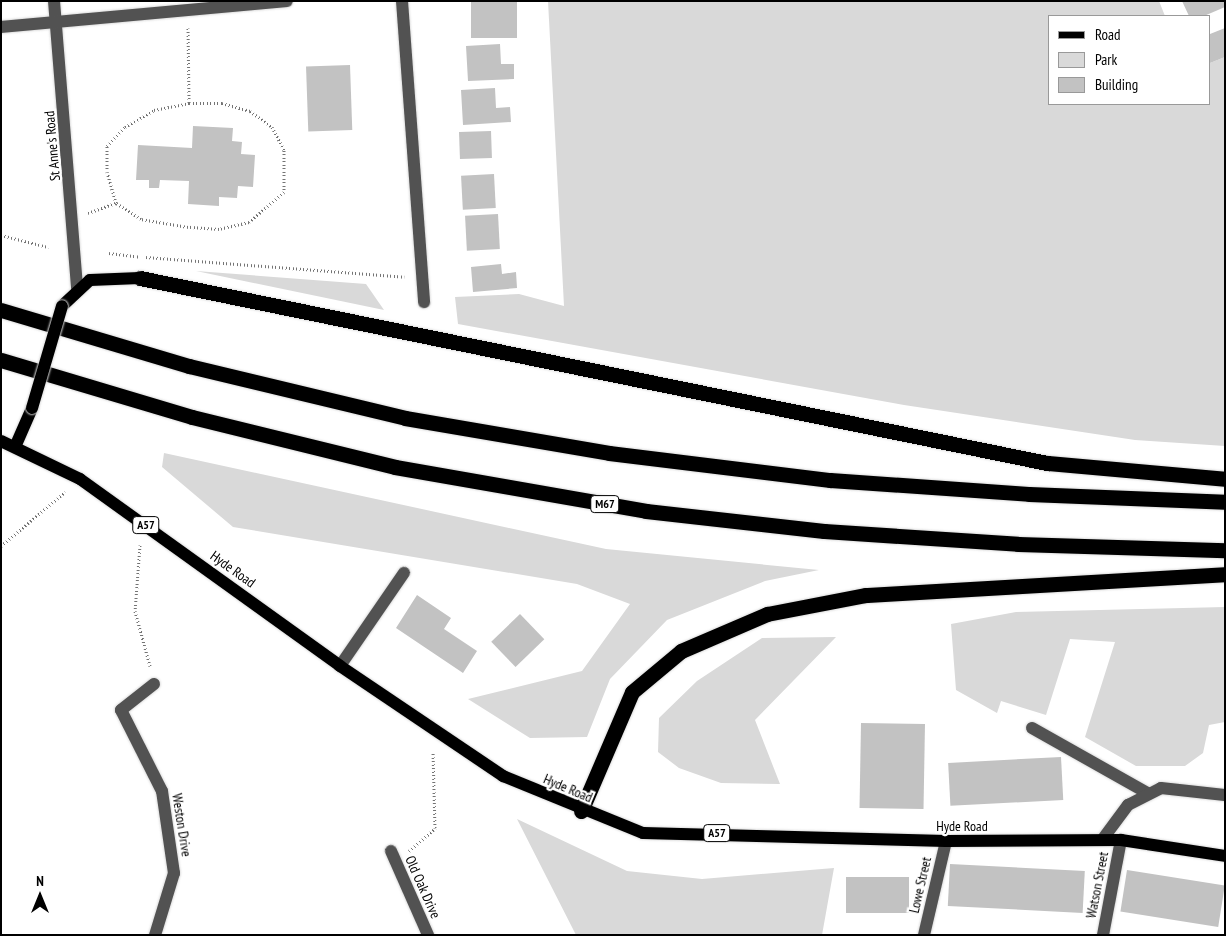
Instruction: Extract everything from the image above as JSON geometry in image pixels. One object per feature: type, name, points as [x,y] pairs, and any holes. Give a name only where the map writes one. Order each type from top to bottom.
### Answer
[{"type":"highway","points":[[140,278],[1047,463],[1225,480]]},
{"type":"highway","points":[[1,310],[189,366],[405,418],[609,454],[830,480],[1029,494],[1225,502]]},
{"type":"highway","name":"M67","points":[[1,360],[192,417],[395,467],[646,511],[824,531],[1018,544],[1225,550]]},
{"type":"highway","points":[[581,811],[632,692],[681,651],[767,614],[866,595],[1225,574]]},
{"type":"main road","points":[[15,447],[32,408],[62,306],[77,288],[105,276],[140,278]]},
{"type":"main road","name":"Hyde Road","points":[[1,441],[80,479],[340,666],[504,776],[581,811],[643,833],[946,841],[1121,840],[1225,856]]},
{"type":"street","name":"St Anne's Road","points":[[54,1],[73,218],[77,288]]},
{"type":"street","points":[[1,27],[287,1]]},
{"type":"street","points":[[402,1],[424,302]]},
{"type":"street","points":[[340,666],[404,573]]},
{"type":"street","name":"Weston Drive","points":[[154,684],[121,710],[162,791],[174,873],[155,935]]},
{"type":"street","points":[[1032,728],[1150,794]]},
{"type":"street","points":[[1102,840],[1128,805],[1161,788],[1225,795]]},
{"type":"street","name":"Watson Street","points":[[1103,935],[1121,840]]},
{"type":"street","name":"Lowe Street","points":[[924,935],[946,841]]},
{"type":"street","name":"Old Oak Drive","points":[[393,857],[428,935]]},
{"type":"path","points":[[188,10],[189,103]]},
{"type":"path","points":[[189,103],[222,103],[250,111],[272,127],[284,150],[284,192],[249,222],[219,229],[141,218],[116,203],[107,172],[107,146],[125,126],[154,110],[189,103]]},
{"type":"path","points":[[73,218],[116,203]]},
{"type":"path","points":[[1,235],[48,247]]},
{"type":"path","points":[[109,253],[422,278]]},
{"type":"path","points":[[1,546],[80,479]]},
{"type":"path","points":[[142,522],[135,611],[154,684]]},
{"type":"path","points":[[393,857],[435,828],[432,728]]},
{"type":"green space","points":[[548,1],[1159,1],[1165,15],[1048,15],[1048,105],[1211,105],[1211,63],[1225,57],[1225,446],[1135,440],[904,405],[458,324],[455,297],[519,294],[564,306]]},
{"type":"green space","points":[[196,271],[366,284],[384,310]]},
{"type":"green space","points":[[164,453],[606,549],[819,570],[765,581],[667,620],[610,679],[587,737],[530,738],[468,699],[582,671],[630,604],[577,584],[233,527],[162,467]]},
{"type":"green space","points":[[1225,607],[1225,722],[1209,725],[1203,753],[1185,766],[1136,766],[1085,737],[1115,642],[1070,639],[1046,715],[1001,701],[997,713],[956,690],[951,624],[1016,612]]},
{"type":"green space","points":[[836,637],[755,720],[780,784],[721,783],[679,768],[658,752],[659,718],[697,681],[762,638]]},
{"type":"green space","points":[[517,819],[627,871],[702,879],[834,868],[822,935],[576,935]]},
{"type":"building","points":[[471,1],[517,1],[517,38],[471,38]]},
{"type":"building","points":[[1182,1],[1225,1],[1225,7],[1206,15],[1189,15]]},
{"type":"building","points":[[1225,28],[1225,57],[1211,63],[1211,34]]},
{"type":"building","points":[[500,44],[501,64],[514,64],[514,79],[468,81],[466,46]]},
{"type":"building","points":[[350,65],[352,130],[308,131],[306,67]]},
{"type":"building","points":[[495,88],[496,108],[510,107],[511,122],[463,125],[461,90]]},
{"type":"building","points":[[193,126],[233,128],[232,141],[242,142],[241,154],[255,155],[253,187],[238,186],[237,198],[219,197],[219,206],[188,204],[189,181],[160,180],[159,188],[149,188],[149,180],[136,180],[138,145],[192,148]]},
{"type":"building","points":[[491,131],[492,158],[460,159],[459,132]]},
{"type":"building","points":[[494,174],[496,208],[463,210],[461,176]]},
{"type":"building","points":[[498,214],[500,249],[467,251],[465,216]]},
{"type":"building","points":[[501,264],[502,274],[516,272],[517,288],[473,292],[471,267]]},
{"type":"building","points":[[417,595],[451,618],[444,629],[477,651],[463,673],[396,628]]},
{"type":"building","points":[[520,614],[544,639],[516,667],[491,642]]},
{"type":"building","points":[[861,723],[925,724],[924,809],[860,808]]},
{"type":"building","points":[[1061,757],[1063,800],[950,806],[948,763]]},
{"type":"building","points":[[950,864],[1085,871],[1083,913],[948,906]]},
{"type":"building","points":[[1127,870],[1225,885],[1218,927],[1120,911]]},
{"type":"building","points":[[846,877],[909,877],[909,913],[846,913]]}]
